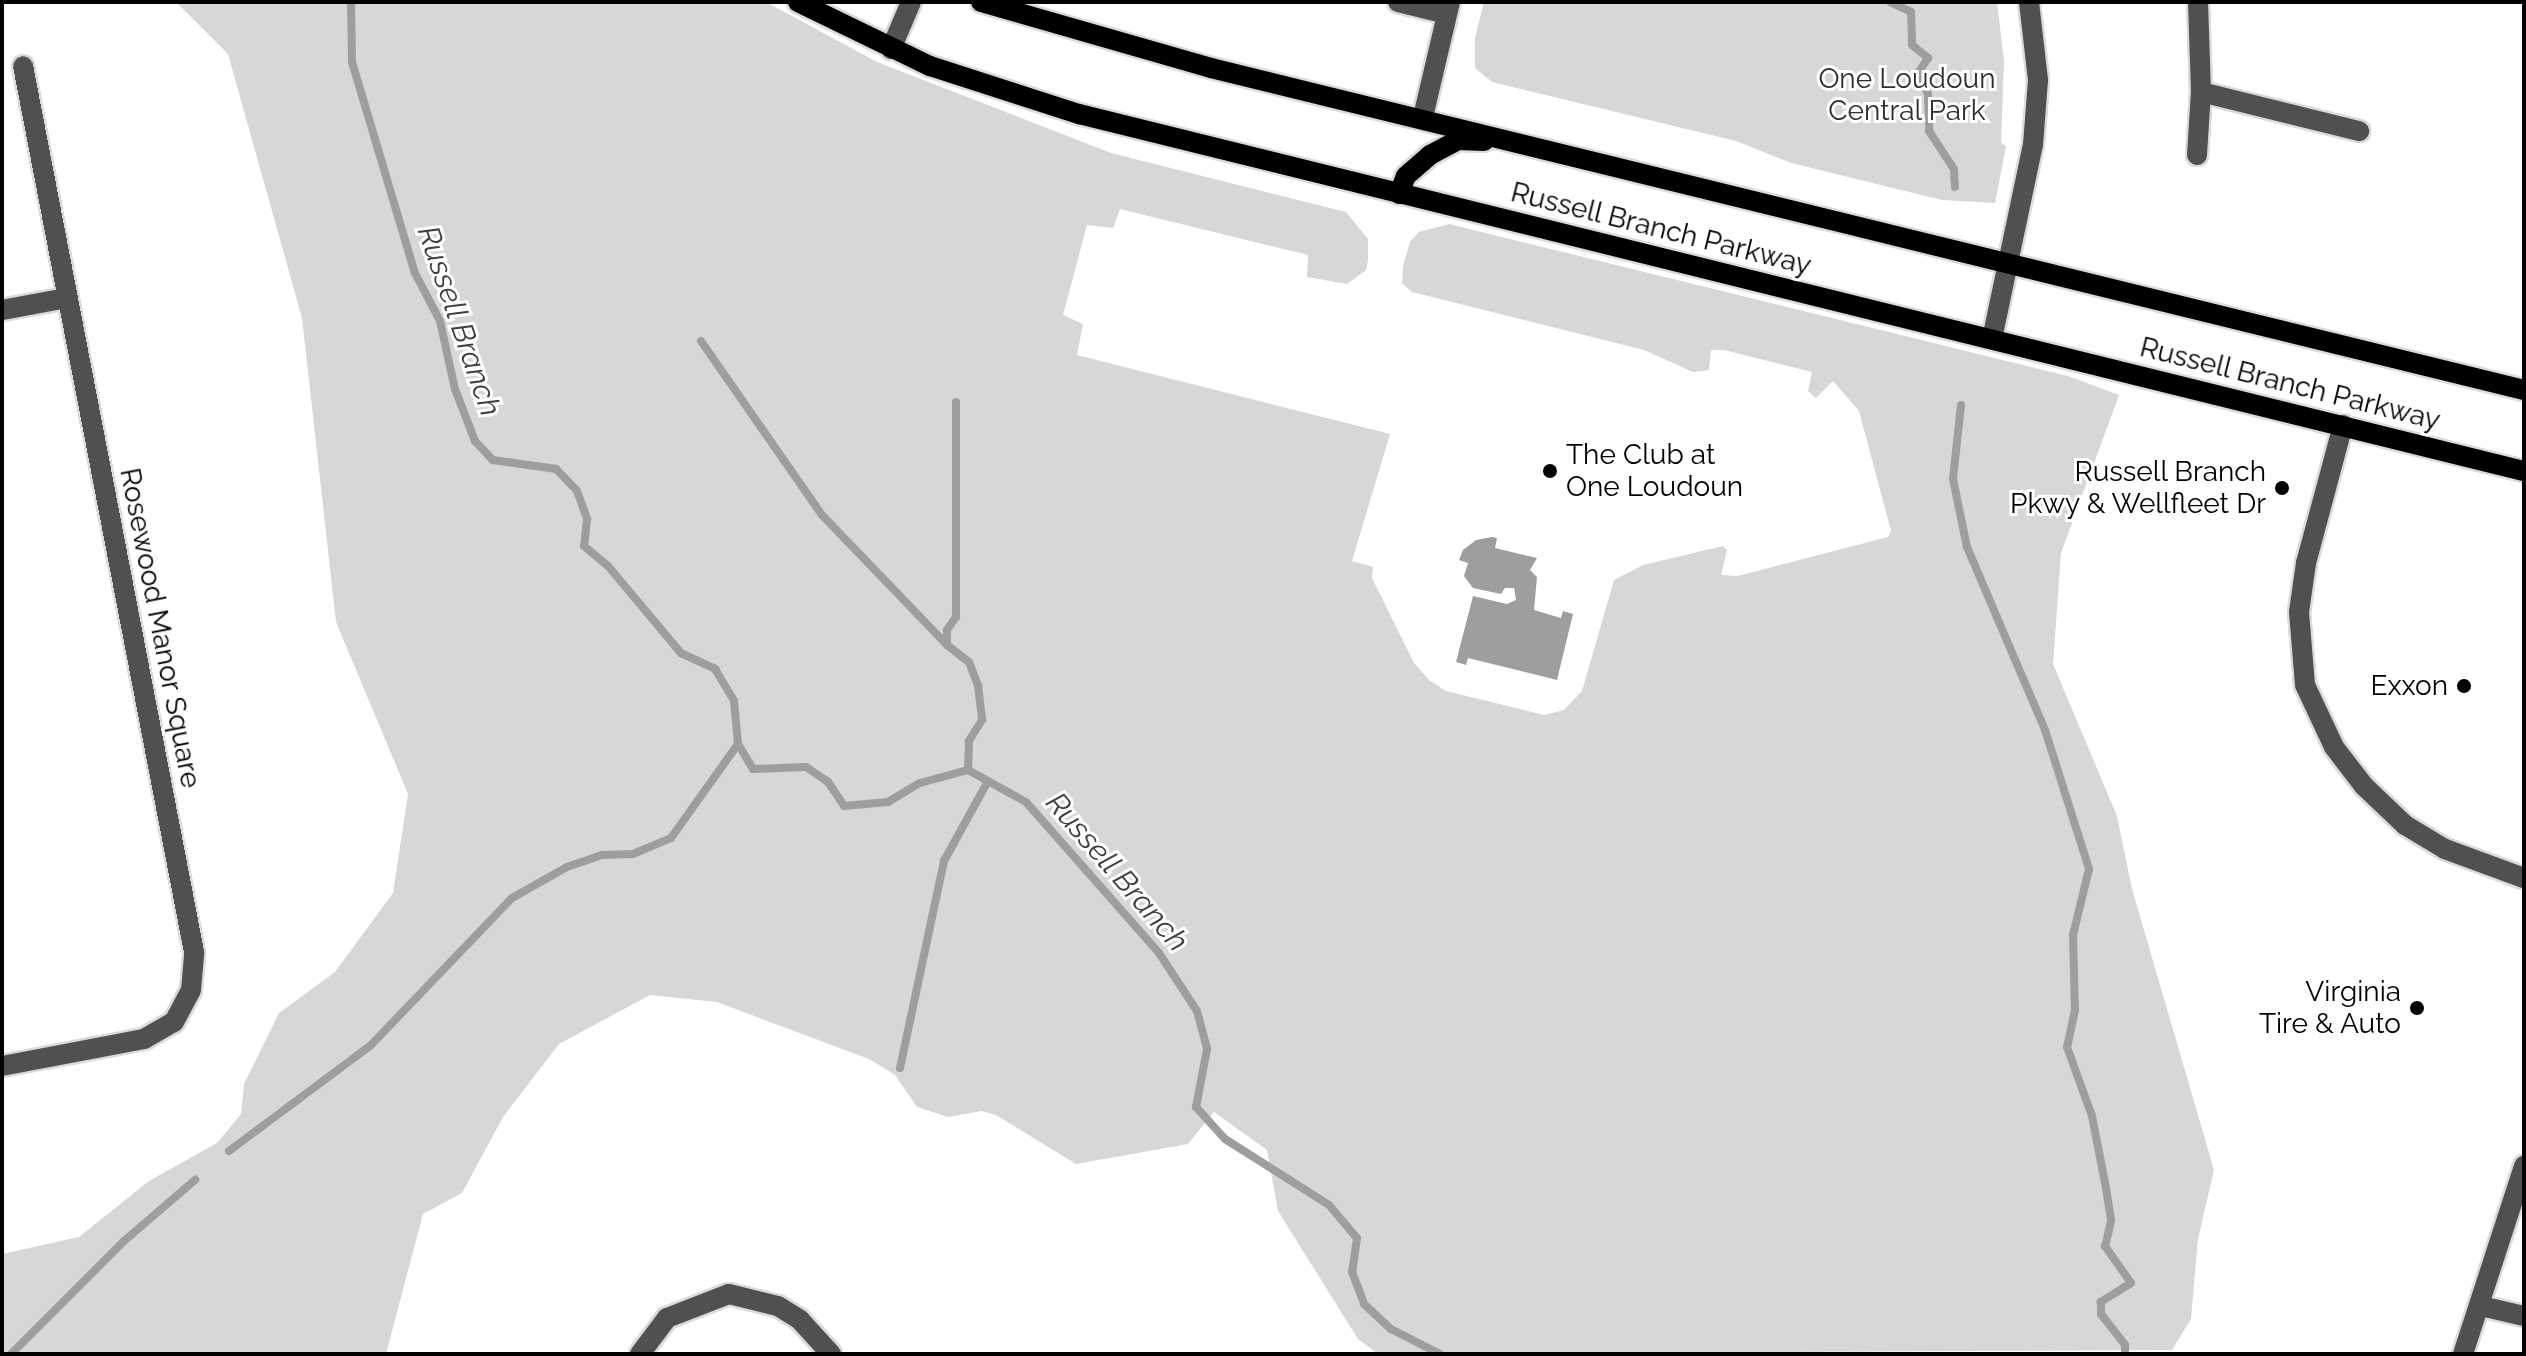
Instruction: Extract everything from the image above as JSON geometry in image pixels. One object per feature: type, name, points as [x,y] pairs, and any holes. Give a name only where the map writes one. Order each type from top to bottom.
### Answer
[{"type":"main road","name":"Russell Branch Parkway","points":[[798,2],[891,49],[993,89],[1065,110],[2524,471]]},
{"type":"main road","name":"Russell Branch Parkway","points":[[981,2],[1197,64],[1423,117],[2524,390]]},
{"type":"main road","points":[[1399,194],[1406,176],[1458,140],[1520,141]]},
{"type":"street","points":[[891,49],[911,2]]},
{"type":"street","points":[[1398,2],[1448,8],[1423,117]]},
{"type":"street","points":[[1992,339],[2033,145],[2038,80],[2029,2]]},
{"type":"street","points":[[2197,155],[2201,92],[2198,2]]},
{"type":"street","name":"Rosewood Manor Square","points":[[2,1066],[144,1039],[174,1022],[191,990],[194,952],[23,66]]},
{"type":"street","points":[[2201,92],[2359,131]]},
{"type":"street","points":[[2,310],[67,298]]},
{"type":"street","points":[[2343,425],[2306,563],[2299,612],[2305,685],[2334,747],[2364,786],[2405,825],[2445,849],[2524,878]]},
{"type":"street","points":[[2463,1354],[2524,1166]]},
{"type":"street","points":[[640,1354],[667,1318],[729,1294],[778,1306],[800,1320],[831,1354]]},
{"type":"street","points":[[2481,1306],[2524,1316]]},
{"type":"green space","points":[[176,2],[766,2],[877,62],[1111,153],[1346,212],[1368,239],[1366,270],[1347,284],[1307,277],[1308,255],[1120,209],[1113,228],[1087,225],[1063,315],[1083,324],[1077,355],[1390,434],[1352,561],[1373,567],[1372,578],[1414,663],[1429,680],[1446,691],[1544,715],[1564,710],[1582,691],[1614,580],[1643,565],[1723,546],[1727,550],[1721,575],[1738,576],[1888,537],[1891,531],[1859,411],[1833,381],[1816,398],[1808,391],[1812,372],[1724,350],[1711,350],[1709,370],[1693,372],[1644,350],[1412,292],[1402,283],[1403,266],[1410,242],[1419,232],[1449,224],[2068,376],[2119,395],[2061,553],[2053,664],[2117,816],[2132,889],[2214,1170],[2198,1239],[2191,1319],[2172,1350],[1378,1354],[1358,1339],[1278,1211],[1267,1150],[1214,1112],[1188,1144],[1076,1164],[996,1115],[982,1111],[948,1117],[917,1107],[895,1075],[869,1059],[717,1002],[650,995],[559,1044],[503,1117],[462,1193],[423,1214],[386,1354],[2,1354],[2,1254],[79,1237],[149,1181],[217,1143],[241,1114],[244,1084],[279,1013],[335,972],[393,893],[408,794],[336,622],[302,318],[228,54]]},
{"type":"green space","name":"One Loudoun Central Park","points":[[1484,2],[1997,2],[2004,61],[2001,142],[2006,147],[1995,203],[1942,200],[1791,163],[1736,141],[1492,82],[1475,68],[1475,38]]},
{"type":"shaded area","points":[[1497,538],[1495,548],[1537,558],[1530,570],[1537,577],[1534,610],[1561,618],[1563,611],[1573,614],[1557,680],[1468,658],[1466,665],[1456,662],[1473,596],[1507,604],[1516,600],[1514,588],[1505,588],[1501,594],[1473,588],[1464,576],[1468,563],[1459,560],[1463,550],[1476,540]]},
{"type":"waterway","name":"Russell Branch","points":[[351,2],[352,62],[415,273],[440,321],[455,389],[475,441],[493,460],[556,469],[577,491],[587,519],[584,546],[608,566],[681,653],[715,669],[734,701],[738,744],[753,769],[806,767],[828,782],[844,806],[888,802],[920,783],[968,770],[1026,802],[1159,953],[1197,1011],[1207,1049],[1196,1107],[1225,1139],[1329,1205],[1357,1238],[1352,1272],[1364,1304],[1391,1329],[1440,1354]]},
{"type":"waterway","points":[[1890,2],[1911,12],[1912,45],[1928,58],[1919,72],[1928,94],[1929,131],[1954,169],[1955,187]]},
{"type":"waterway","points":[[701,341],[822,515],[947,645]]},
{"type":"waterway","points":[[956,402],[956,617],[947,630],[947,645],[969,662],[978,686],[982,720],[969,741],[968,770]]},
{"type":"waterway","points":[[1961,405],[1953,479],[1967,547],[2045,730],[2089,869],[2073,935],[2075,1010],[2067,1047],[2092,1116],[2106,1188],[2111,1221],[2105,1246],[2131,1283],[2101,1302],[2101,1314],[2125,1345],[2125,1354]]},
{"type":"waterway","points":[[229,1151],[371,1045],[512,898],[567,867],[602,855],[633,854],[671,838],[738,744]]},
{"type":"waterway","points":[[900,1068],[944,861],[988,781]]},
{"type":"waterway","points":[[11,1354],[124,1241],[195,1180]]},
{"type":"place","name":"The Club at One Loudoun","points":[[1550,471]]},
{"type":"place","name":"Russell Branch Pkwy & Wellfleet Dr","points":[[2282,488]]},
{"type":"place","name":"Exxon","points":[[2464,686]]},
{"type":"place","name":"Virginia Tire & Auto","points":[[2417,1008]]}]
